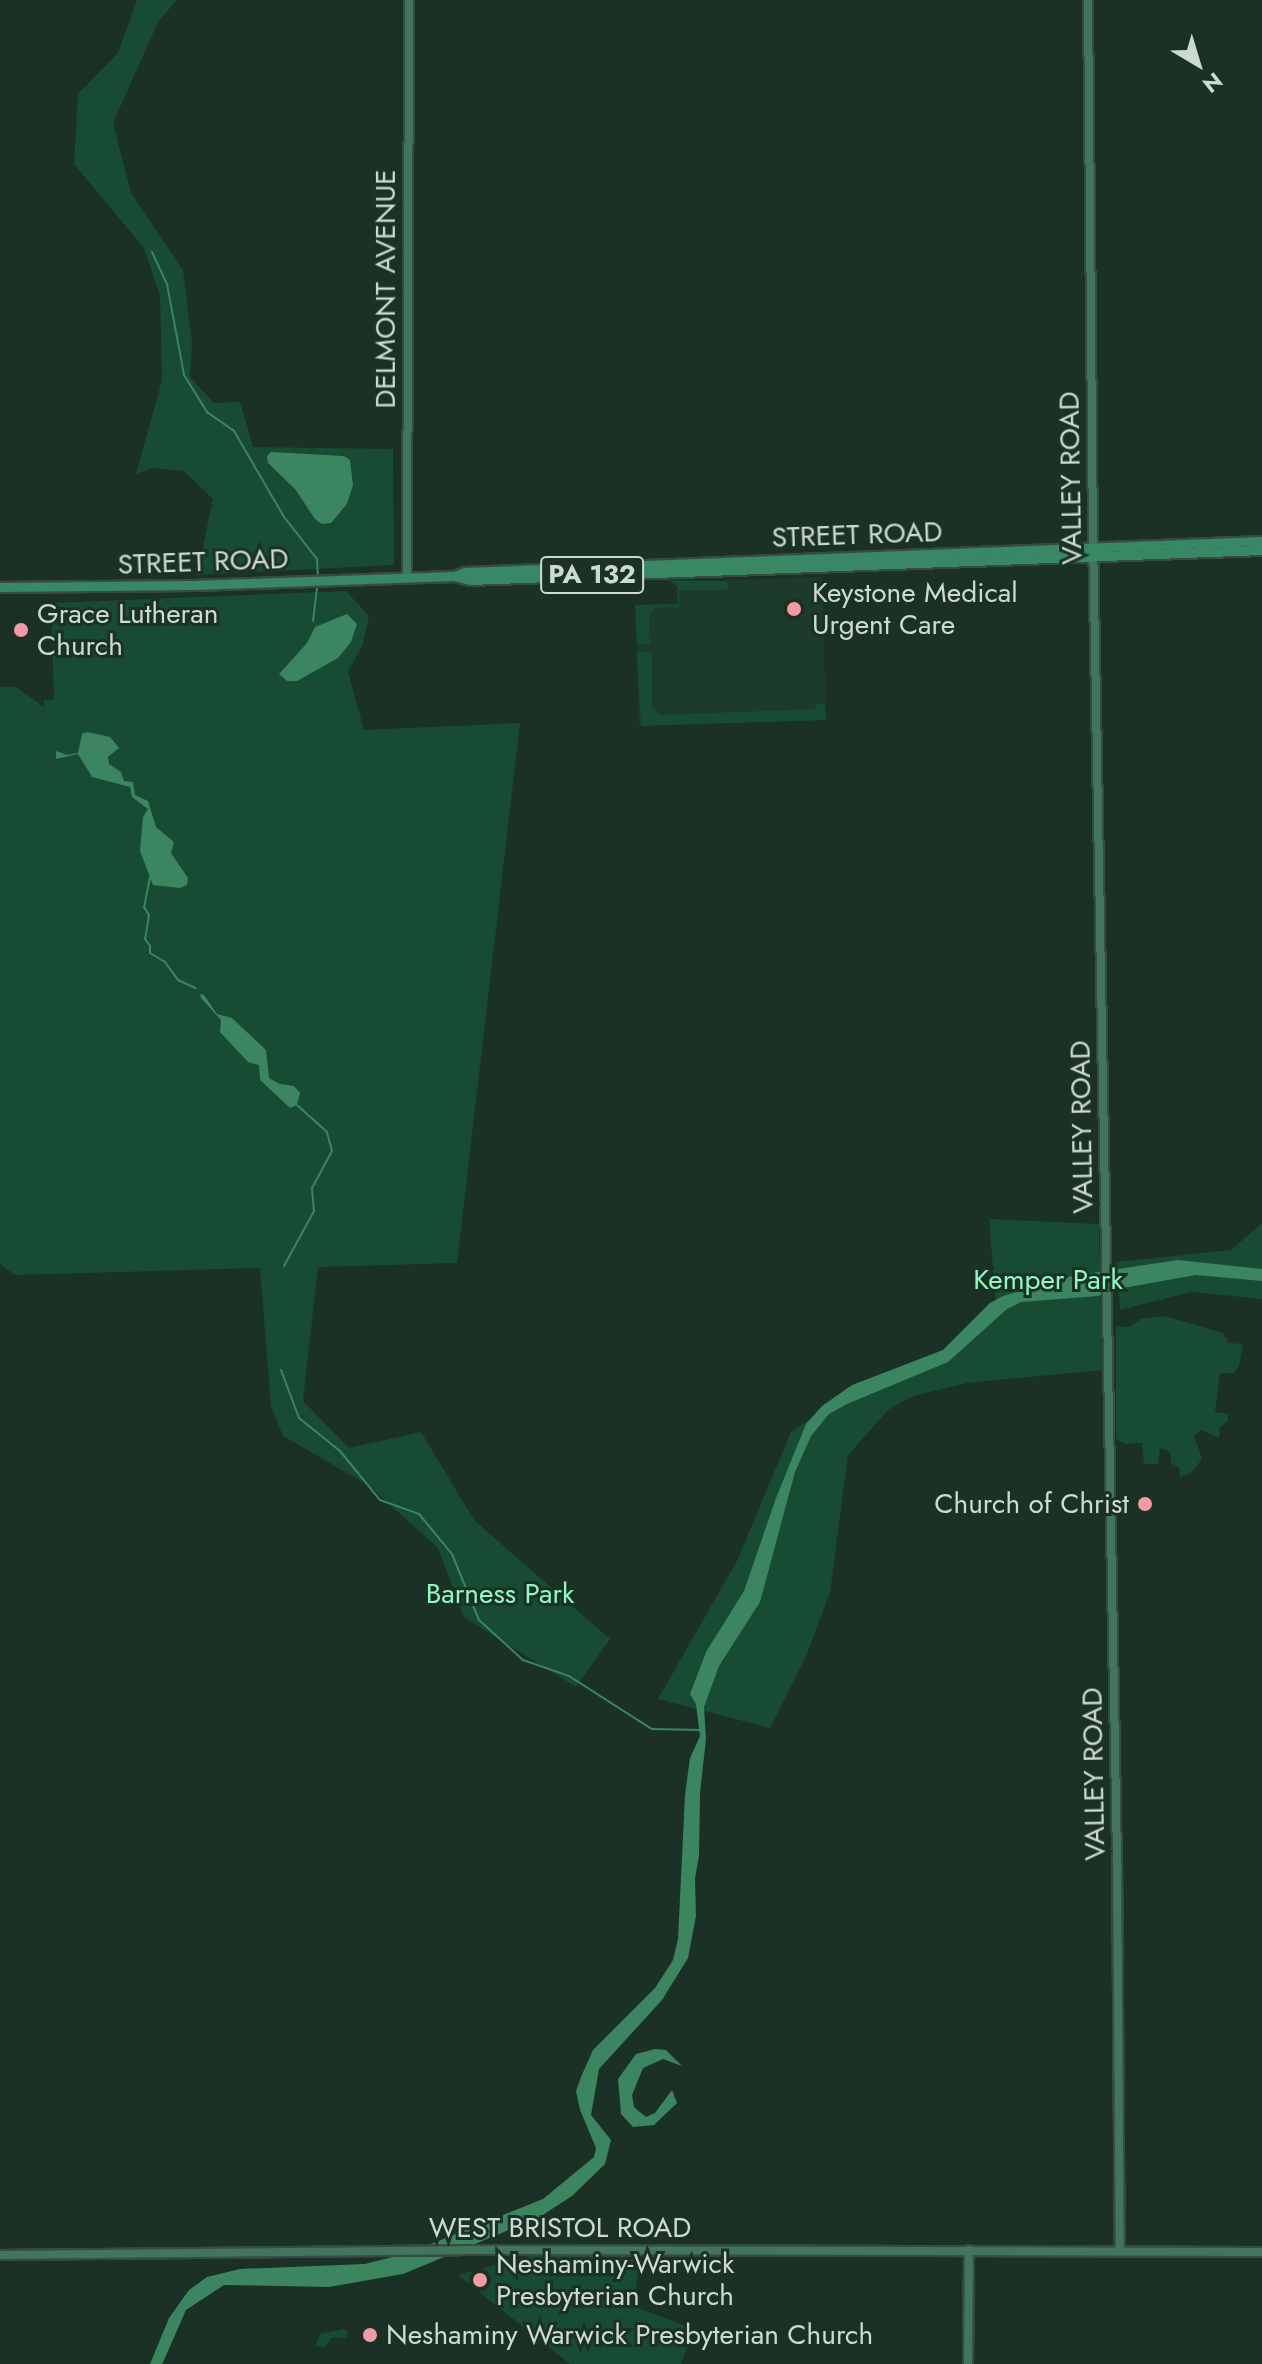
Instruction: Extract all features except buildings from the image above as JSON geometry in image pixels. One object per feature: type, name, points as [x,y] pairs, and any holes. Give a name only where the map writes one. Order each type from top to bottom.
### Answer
[{"type":"main road","name":"STREET ROAD","points":[[0,587],[454,576],[470,580],[1094,552],[1262,541]]},
{"type":"main road","name":"STREET ROAD","points":[[1094,552],[1262,550]]},
{"type":"street","name":"DELMONT AVENUE","points":[[407,578],[409,0]]},
{"type":"street","name":"VALLEY ROAD","points":[[1088,0],[1120,2252]]},
{"type":"street","name":"WEST BRISTOL ROAD","points":[[0,2255],[460,2250],[1262,2252]]},
{"type":"street","points":[[968,2364],[969,2250]]},
{"type":"shaded area","points":[[271,452],[344,456],[350,460],[353,485],[347,504],[331,523],[322,524],[315,519],[295,489],[268,463],[267,456]]},
{"type":"shaded area","points":[[822,577],[826,720],[639,725],[635,605],[678,604],[677,582]]},
{"type":"shaded area","points":[[347,614],[357,624],[351,642],[338,658],[297,681],[287,681],[279,674],[307,643],[315,627]]},
{"type":"shaded area","points":[[87,732],[110,737],[119,748],[108,757],[109,764],[121,772],[124,781],[133,782],[135,795],[148,801],[156,827],[174,842],[171,853],[188,878],[187,885],[180,888],[153,885],[140,851],[143,817],[148,809],[132,797],[130,787],[92,777],[78,754],[56,759],[56,751],[67,755],[78,753],[82,734]]},
{"type":"shaded area","points":[[200,994],[204,995],[217,1014],[232,1018],[266,1050],[269,1078],[294,1086],[300,1093],[297,1105],[290,1108],[260,1080],[259,1065],[248,1062],[220,1032],[221,1020],[201,998]]},
{"type":"shaded area","points":[[1178,1260],[1262,1269],[1262,1281],[1196,1275],[1123,1288],[1098,1296],[1021,1302],[1007,1309],[948,1362],[847,1404],[829,1414],[811,1436],[795,1472],[760,1602],[719,1666],[704,1707],[706,1739],[695,1878],[696,1916],[688,1958],[662,2000],[599,2069],[591,2115],[611,2140],[605,2164],[572,2196],[538,2218],[403,2274],[329,2287],[224,2285],[186,2310],[162,2364],[150,2364],[169,2318],[189,2290],[207,2277],[240,2269],[365,2264],[408,2253],[543,2199],[594,2157],[596,2148],[580,2110],[576,2091],[581,2077],[593,2050],[655,1988],[673,1960],[678,1939],[685,1795],[690,1758],[700,1736],[696,1704],[690,1694],[706,1652],[744,1591],[806,1424],[822,1406],[852,1385],[943,1350],[990,1303],[1003,1296],[1072,1276]]},
{"type":"shaded area","points":[[655,2049],[666,2050],[682,2066],[663,2059],[643,2068],[632,2095],[634,2107],[646,2117],[655,2113],[672,2090],[677,2103],[654,2125],[633,2127],[621,2114],[618,2079],[636,2054]]},
{"type":"green space","points":[[137,0],[177,0],[158,22],[113,123],[131,193],[183,270],[192,343],[190,377],[214,403],[240,402],[253,447],[393,449],[394,565],[197,575],[213,499],[184,471],[153,468],[136,474],[162,380],[160,296],[144,248],[74,164],[78,94],[118,53]]},
{"type":"green space","points":[[669,580],[727,581],[729,590],[679,590],[679,607],[654,608],[653,613],[649,613],[650,644],[637,644],[635,605],[678,604],[677,586]]},
{"type":"green space","name":"Barness Park","points":[[346,591],[369,616],[363,644],[348,672],[364,730],[520,723],[457,1263],[318,1267],[303,1401],[349,1448],[421,1432],[474,1520],[610,1639],[576,1687],[464,1617],[438,1548],[368,1485],[283,1436],[271,1406],[260,1268],[15,1275],[0,1264],[0,687],[16,687],[44,707],[44,700],[54,700],[51,603]]},
{"type":"green space","points":[[652,651],[652,709],[657,710],[658,715],[816,709],[816,704],[825,704],[826,720],[641,726],[637,652]]},
{"type":"green space","name":"Kemper Park","points":[[989,1219],[1099,1224],[1102,1370],[967,1383],[913,1396],[888,1410],[848,1455],[830,1592],[807,1654],[770,1728],[658,1699],[737,1561],[791,1432],[849,1394],[949,1350],[996,1304]]},
{"type":"green space","points":[[1262,1223],[1262,1299],[1192,1292],[1120,1310],[1116,1262],[1231,1250]]},
{"type":"green space","points":[[1165,1316],[1223,1333],[1228,1343],[1243,1344],[1239,1366],[1234,1373],[1220,1373],[1215,1412],[1228,1414],[1228,1421],[1220,1427],[1219,1438],[1202,1430],[1194,1435],[1202,1459],[1191,1473],[1180,1477],[1179,1468],[1171,1463],[1171,1452],[1160,1448],[1158,1464],[1144,1464],[1142,1443],[1125,1444],[1116,1439],[1116,1326],[1129,1327],[1141,1319]]},
{"type":"green space","points":[[641,2255],[633,2306],[693,2329],[681,2364],[570,2364],[458,2275],[529,2256]]},
{"type":"green space","points":[[344,2329],[348,2333],[346,2338],[333,2337],[325,2347],[315,2346],[320,2334]]},
{"type":"waterway","points":[[152,252],[167,284],[184,375],[207,412],[234,431],[284,517],[317,559],[318,577]]},
{"type":"waterway","points":[[313,621],[318,583]]},
{"type":"waterway","points":[[150,877],[144,907],[149,915],[145,939],[150,953],[165,962],[178,980],[195,988]]},
{"type":"waterway","points":[[284,1266],[314,1211],[312,1188],[332,1151],[327,1132],[297,1105]]},
{"type":"waterway","points":[[281,1370],[299,1418],[340,1451],[380,1500],[419,1514],[452,1554],[479,1620],[523,1660],[569,1676],[652,1729],[700,1730]]},
{"type":"place","name":"Keystone Medical Urgent Care","points":[[794,609]]},
{"type":"place","name":"Grace Lutheran Church","points":[[21,630]]},
{"type":"place","name":"Church of Christ","points":[[1145,1504]]},
{"type":"place","name":"Neshaminy-Warwick Presbyterian Church","points":[[480,2280]]},
{"type":"place","name":"Neshaminy Warwick Presbyterian Church","points":[[370,2335]]}]
